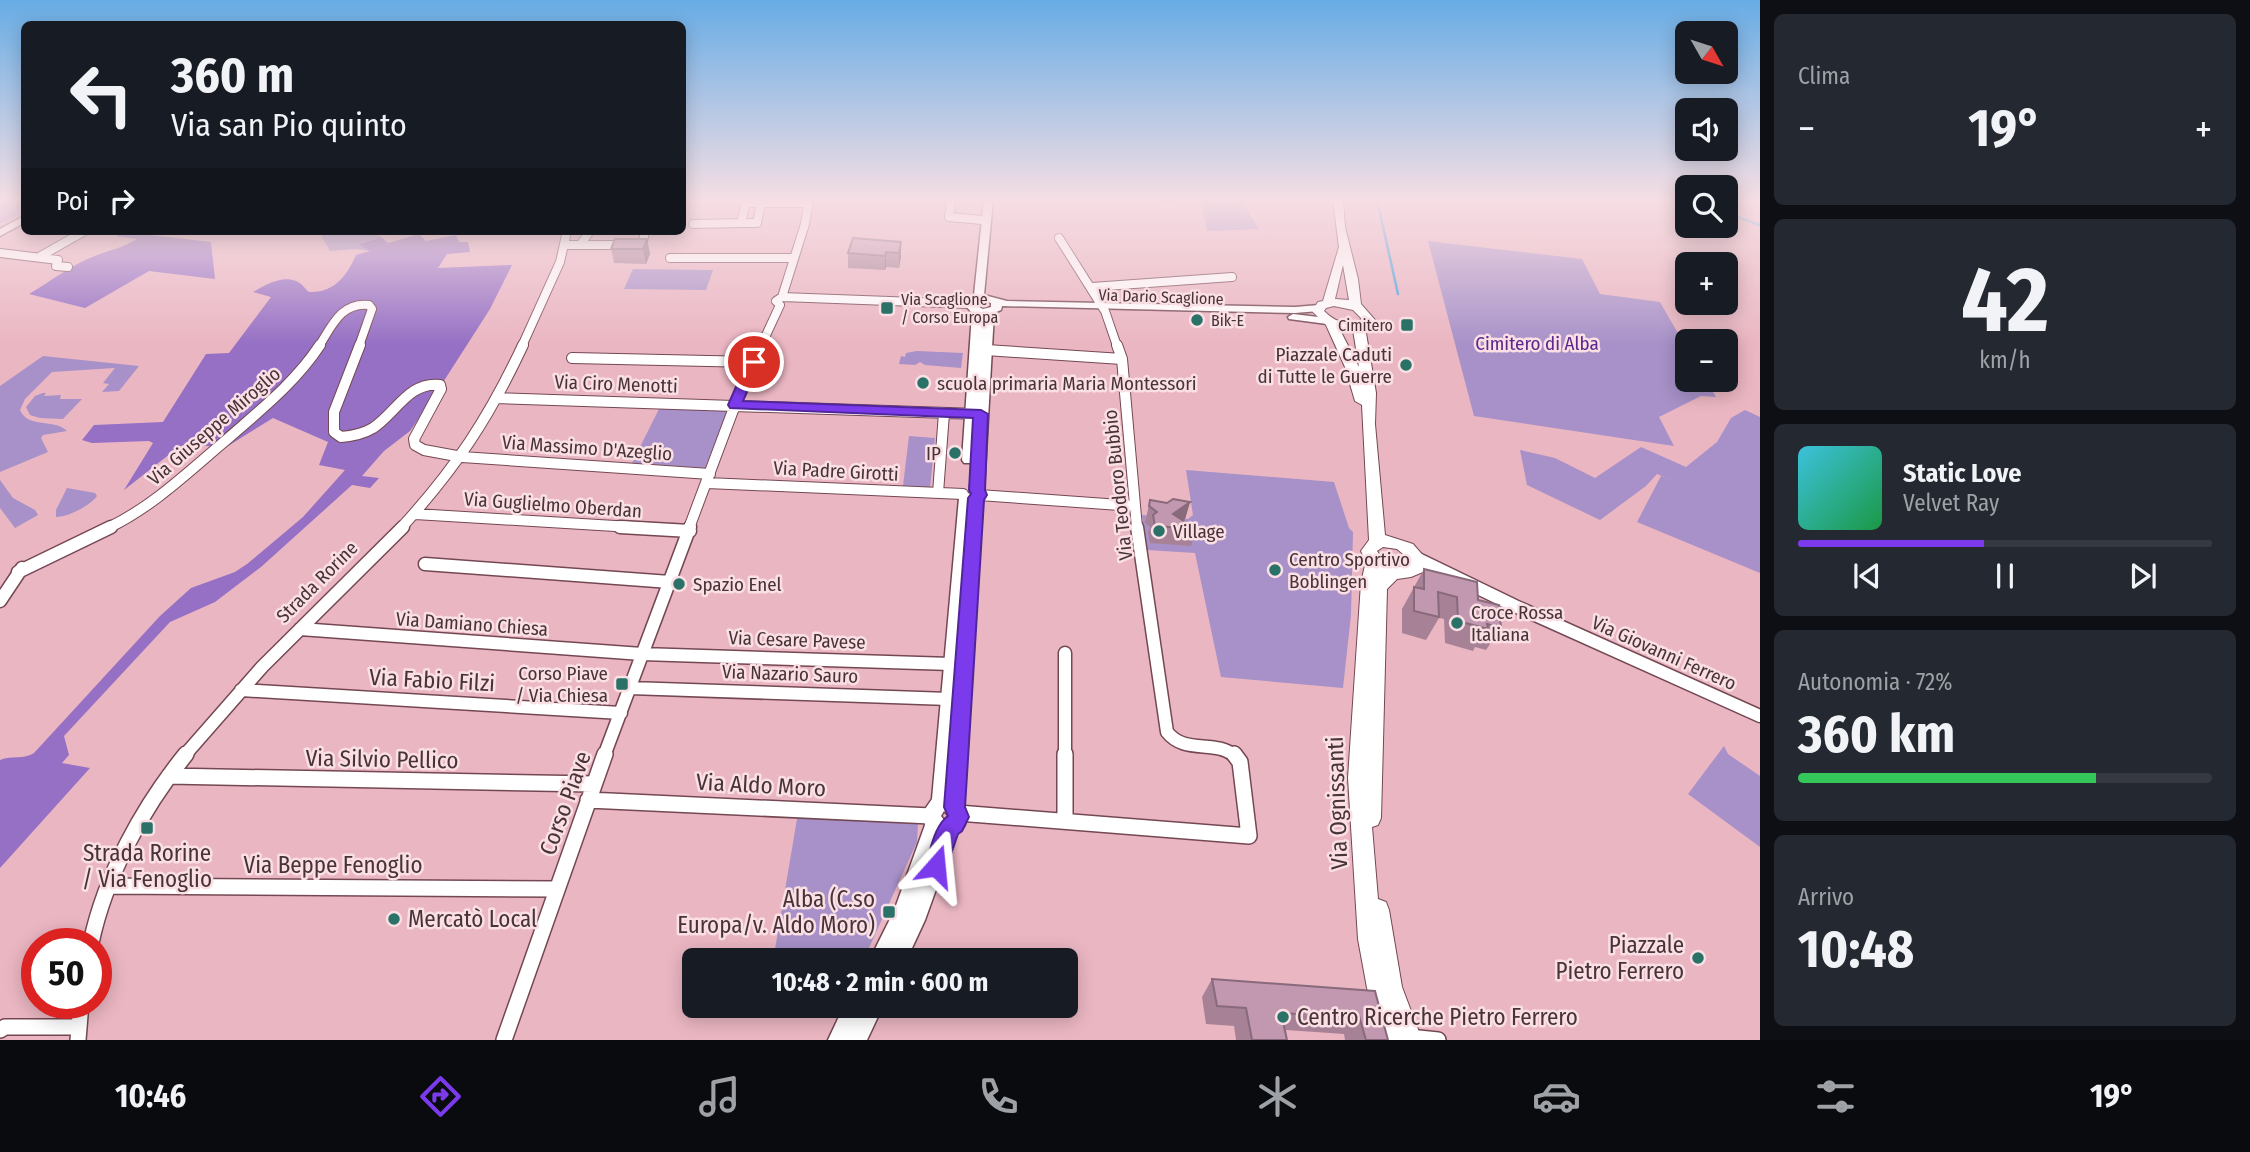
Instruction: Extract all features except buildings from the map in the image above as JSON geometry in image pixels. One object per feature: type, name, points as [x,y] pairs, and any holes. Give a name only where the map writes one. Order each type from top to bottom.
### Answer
[{"type":"main road","points":[[976,414],[986,350],[983,306],[979,295],[983,249]]},
{"type":"main road","points":[[901,948],[915,920],[945,815],[990,249]]},
{"type":"main road","points":[[1342,249],[1319,314],[1329,322],[1352,367],[1368,424]]},
{"type":"main road","points":[[1343,249],[1356,295],[1355,306]]},
{"type":"main road","points":[[1323,305],[1355,306],[1369,320],[1360,327],[1329,322]]},
{"type":"main road","name":"Via Dario Scaglione","points":[[1103,309],[1295,310],[1323,305]]},
{"type":"main road","name":"Via Dario Scaglione","points":[[983,306],[1298,317],[1329,322]]},
{"type":"main road","points":[[1360,327],[1369,393],[1368,424],[1382,548],[1408,567]]},
{"type":"main road","points":[[886,948],[945,815],[951,664],[971,494]]},
{"type":"main road","points":[[1382,548],[1409,548],[1408,567]]},
{"type":"main road","name":"Via Ognissanti","points":[[1382,548],[1369,583],[1358,778],[1370,939],[1379,988],[1405,1039]]},
{"type":"main road","name":"Via Ognissanti","points":[[1405,1039],[1390,988],[1378,915],[1370,806],[1380,587],[1408,567]]},
{"type":"main road","points":[[839,1040],[850,1018]]},
{"type":"main road","points":[[855,1040],[866,1018]]},
{"type":"street","points":[[39,257],[54,249]]},
{"type":"street","name":"Strada Rorine","points":[[94,928],[95,919],[139,823],[187,751],[241,690],[415,514],[462,457],[496,398],[528,333],[563,249]]},
{"type":"street","name":"Corso Piave","points":[[504,1040],[588,800],[690,531],[734,405],[786,301],[796,249]]},
{"type":"street","name":"Via Teodoro Bubbio","points":[[1066,249],[1092,287],[1122,359],[1134,506],[1167,732],[1174,741]]},
{"type":"street","points":[[0,253],[58,260],[56,266],[68,267]]},
{"type":"street","points":[[670,258],[793,258]]},
{"type":"street","points":[[1092,287],[1231,277]]},
{"type":"street","name":"Via Dario Scaglione","points":[[786,301],[983,306]]},
{"type":"street","name":"Via Giuseppe Miroglio","points":[[18,572],[131,517],[160,497],[288,386],[313,355],[339,313],[350,306],[365,304],[372,309],[366,331],[342,386],[334,412],[334,432],[341,437],[369,432],[380,425],[416,388],[437,383],[441,389],[415,433],[415,445],[424,450],[462,457]]},
{"type":"street","points":[[986,350],[1122,359]]},
{"type":"street","points":[[572,358],[754,362]]},
{"type":"street","name":"Via Ciro Menotti","points":[[496,398],[976,414]]},
{"type":"street","points":[[938,493],[944,413]]},
{"type":"street","name":"Via Massimo D'Azeglio","points":[[462,457],[707,480]]},
{"type":"street","name":"Via Padre Girotti","points":[[707,480],[1134,506]]},
{"type":"street","name":"Via Guglielmo Oberdan","points":[[415,514],[690,531]]},
{"type":"street","points":[[0,601],[18,572],[31,558]]},
{"type":"street","points":[[425,564],[670,582]]},
{"type":"street","name":"Via Giovanni Ferrero","points":[[1408,567],[1515,606],[1760,716]]},
{"type":"street","name":"Via Damiano Chiesa","points":[[300,629],[642,654]]},
{"type":"street","points":[[1065,653],[1065,821]]},
{"type":"street","name":"Via Cesare Pavese","points":[[642,654],[951,664]]},
{"type":"street","name":"Via Nazario Sauro","points":[[630,688],[949,699]]},
{"type":"street","name":"Via Fabio Filzi","points":[[241,690],[621,713]]},
{"type":"street","name":"Via Aldo Moro","points":[[588,800],[1065,821],[1249,836],[1237,755],[1229,751],[1174,741]]},
{"type":"street","name":"Via Silvio Pellico","points":[[169,776],[594,784]]},
{"type":"street","name":"Via Beppe Fenoglio","points":[[110,886],[556,889]]},
{"type":"street","points":[[0,1030],[5,1027],[78,1034]]},
{"type":"street","points":[[1405,1039],[1437,1040]]},
{"type":"green space","points":[[329,249],[368,249],[371,251],[356,249],[330,251]]},
{"type":"green space","name":"Cimitero di Alba","points":[[1430,249],[1492,249],[1582,259],[1600,294],[1660,302],[1676,329],[1675,392],[1713,392],[1716,397],[1701,396],[1659,417],[1674,446],[1474,416]]},
{"type":"green space","points":[[633,269],[713,270],[706,290],[624,289]]},
{"type":"green space","points":[[906,353],[963,353],[961,368],[925,365],[920,362],[915,365],[899,364],[901,356],[905,357]]},
{"type":"green space","points":[[43,356],[139,366],[119,391],[102,392],[109,384],[103,383],[115,368],[52,372],[25,399],[20,410],[24,416],[35,422],[55,425],[67,431],[43,435],[41,438],[48,452],[0,472],[0,386]]},
{"type":"green space","points":[[46,393],[44,396],[61,395],[60,399],[82,399],[63,419],[30,415],[26,407],[35,396]]},
{"type":"green space","points":[[661,405],[729,407],[705,468],[632,463]]},
{"type":"green space","points":[[1745,410],[1760,417],[1760,573],[1637,522],[1661,476],[1673,481],[1657,474],[1646,486],[1600,520],[1527,485],[1520,450],[1555,458],[1595,478],[1641,447],[1686,467],[1717,442],[1731,418]]},
{"type":"green space","points":[[909,436],[935,438],[930,488],[903,486]]},
{"type":"green space","name":"Centro Sportivo Boblingen","points":[[1186,470],[1334,482],[1349,528],[1353,532],[1351,615],[1343,688],[1221,677],[1195,553],[1147,550],[1142,515],[1188,519],[1193,515]]},
{"type":"green space","points":[[0,480],[13,498],[35,510],[38,515],[15,528],[0,508]]},
{"type":"green space","points":[[67,488],[95,493],[97,496],[78,510],[56,517],[56,510]]},
{"type":"green space","points":[[1724,746],[1728,754],[1760,776],[1760,847],[1688,794]]},
{"type":"green space","points":[[798,813],[918,822],[917,842],[869,948],[775,948]]},
{"type":"shaded area","points":[[115,249],[212,249],[215,279],[149,271],[85,308],[29,294],[97,255]]},
{"type":"shaded area","points":[[366,249],[469,249],[470,252],[447,254],[438,268],[512,265],[490,309],[410,431],[384,451],[362,476],[379,478],[370,488],[352,485],[261,567],[215,602],[170,622],[64,736],[69,755],[62,763],[90,768],[0,868],[0,760],[34,753],[160,616],[191,588],[235,572],[247,564],[303,517],[345,470],[319,465],[328,442],[273,418],[228,446],[180,446],[124,490],[153,443],[92,443],[82,440],[94,425],[163,422],[206,354],[229,353],[271,297],[253,292],[274,282],[291,279],[309,292],[318,292],[339,281],[356,255],[370,251]]},
{"type":"waterway","points":[[1388,249],[1398,294]]},
{"type":"place","name":"Via Scaglione / Corso Europa","points":[[887,308]]},
{"type":"place","name":"Bik-E","points":[[1197,320]]},
{"type":"place","name":"Cimitero","points":[[1407,325]]},
{"type":"place","name":"Piazzale Caduti di Tutte le Guerre","points":[[1406,365]]},
{"type":"place","name":"scuola primaria Maria Montessori","points":[[923,383]]},
{"type":"place","name":"IP","points":[[955,453]]},
{"type":"place","name":"Village","points":[[1159,531]]},
{"type":"place","name":"Centro Sportivo Boblingen","points":[[1275,570]]},
{"type":"place","name":"Spazio Enel","points":[[679,584]]},
{"type":"place","name":"Croce Rossa Italiana","points":[[1457,623]]},
{"type":"place","name":"Corso Piave / Via Chiesa","points":[[622,684]]},
{"type":"place","name":"Strada Rorine / Via Fenoglio","points":[[147,828]]},
{"type":"place","name":"Alba (C.so Europa/v. Aldo Moro)","points":[[889,912]]},
{"type":"place","name":"Mercatò Local","points":[[394,919]]},
{"type":"place","name":"Piazzale Pietro Ferrero","points":[[1698,958]]},
{"type":"place","name":"Centro Ricerche Pietro Ferrero","points":[[1283,1017]]},
{"type":"route","points":[[754,362],[734,405],[981,414],[977,490],[979,496],[976,498],[954,807],[958,817],[955,824],[949,827],[936,866]]}]
